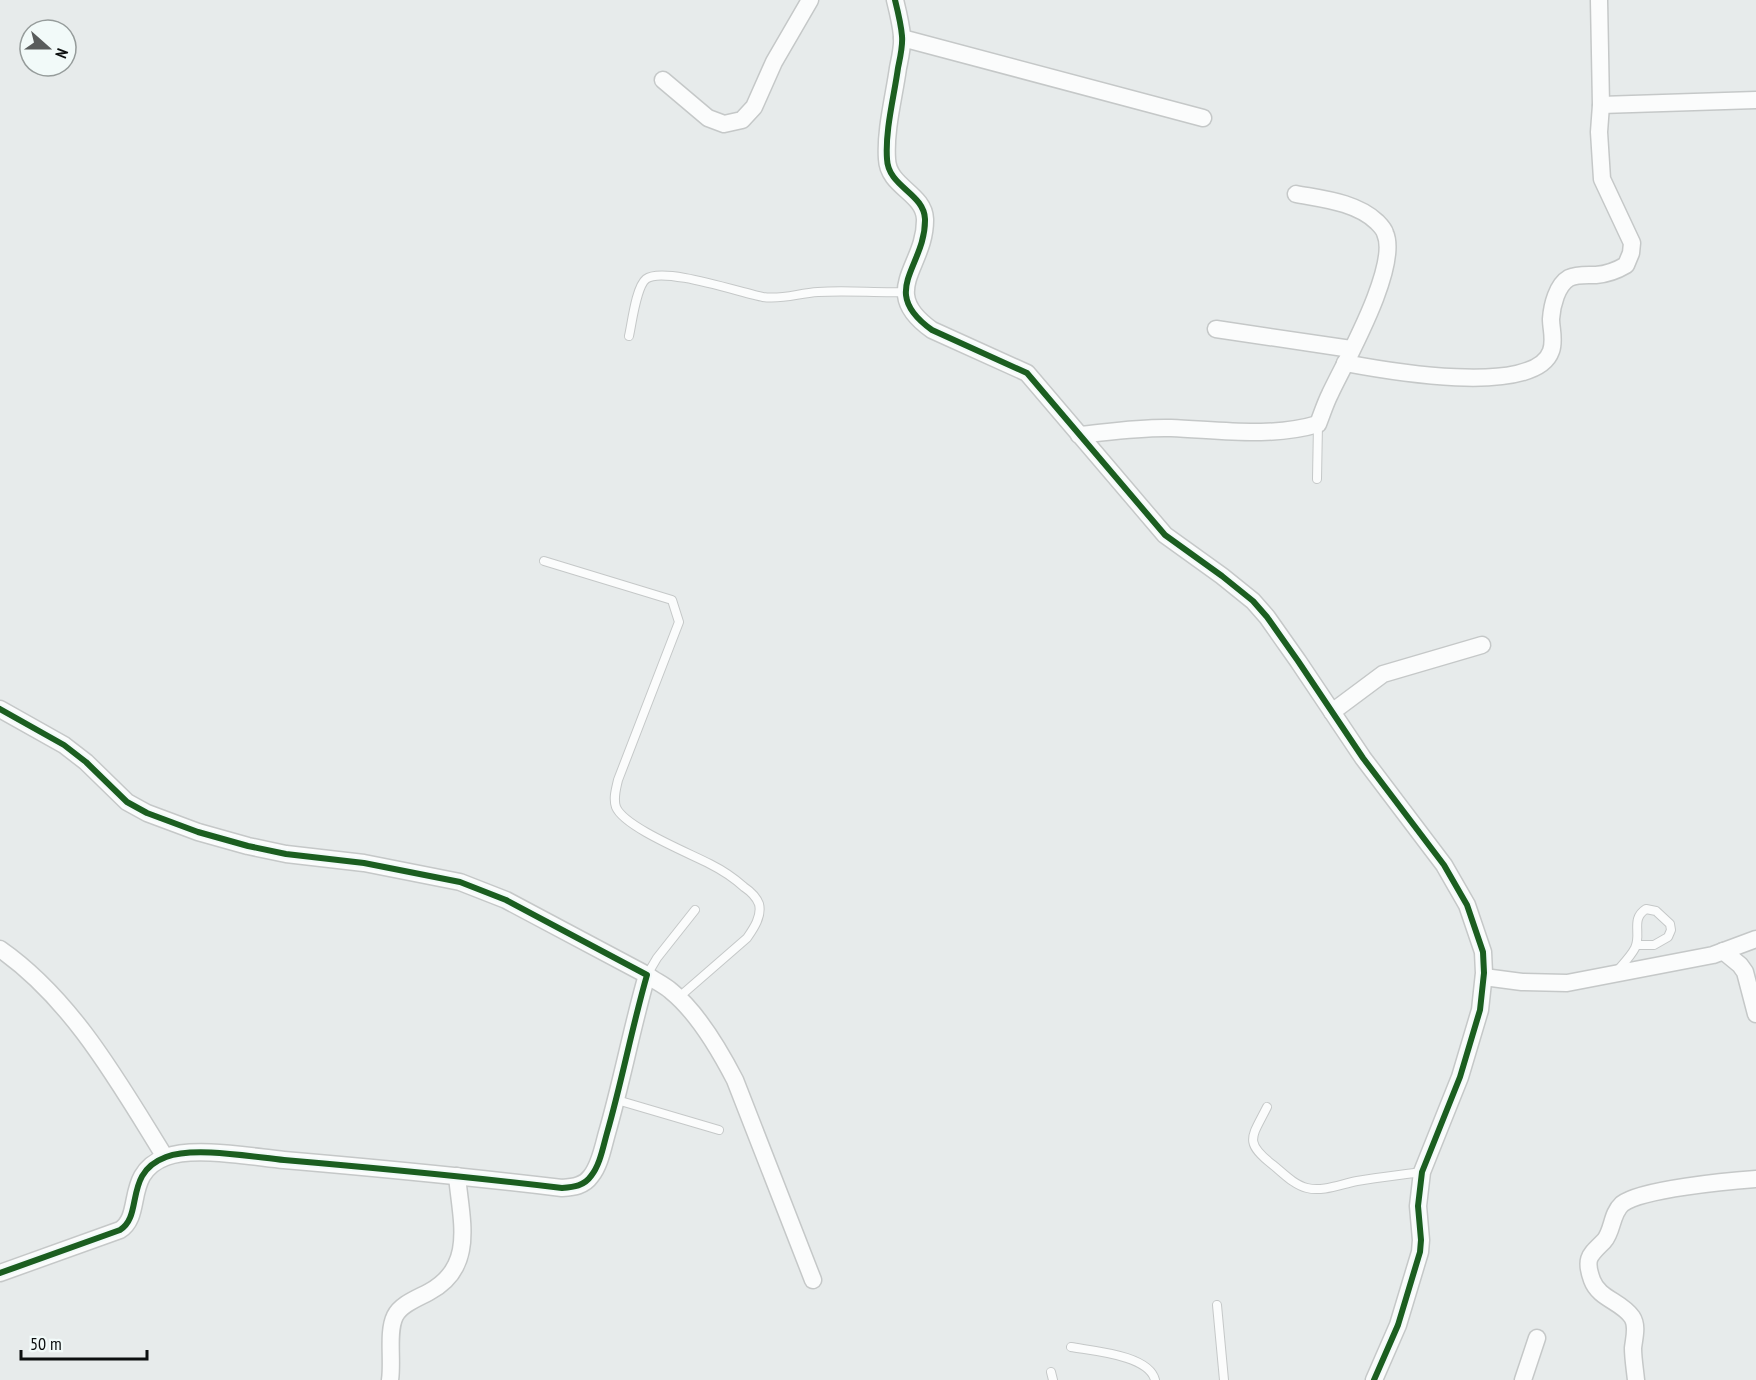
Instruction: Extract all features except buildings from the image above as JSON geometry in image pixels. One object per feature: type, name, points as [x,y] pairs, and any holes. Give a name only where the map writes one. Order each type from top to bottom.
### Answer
[{"type":"street","points":[[663,81],[708,118],[724,124],[742,120],[754,107],[774,62],[810,0]]},
{"type":"street","points":[[895,0],[902,38],[889,132],[887,165],[897,183],[919,202],[924,210],[925,221],[921,243],[905,292],[908,306],[913,314],[932,330],[1027,373],[1165,534],[1253,601],[1273,626],[1363,758],[1444,865],[1467,905],[1483,952],[1484,977],[1480,1010],[1460,1077],[1422,1172],[1418,1206],[1420,1252],[1398,1325],[1374,1380]]},
{"type":"street","points":[[1216,329],[1348,356],[1397,372],[1483,378],[1529,370],[1545,360],[1551,352],[1553,340],[1551,318],[1560,286],[1569,278],[1580,275],[1613,273],[1626,265],[1631,253],[1632,243],[1602,179],[1599,132],[1599,0]]},
{"type":"street","points":[[902,38],[1203,118]]},
{"type":"street","points":[[1600,105],[1756,100]]},
{"type":"street","points":[[1079,435],[1130,429],[1168,428],[1247,432],[1296,431],[1318,424],[1381,282],[1387,259],[1385,233],[1372,218],[1356,208],[1296,194]]},
{"type":"street","points":[[1332,712],[1383,674],[1482,645]]},
{"type":"street","points":[[0,709],[64,746],[86,762],[127,802],[147,813],[198,832],[248,846],[286,854],[364,863],[460,882],[506,900],[648,975],[686,1006],[724,1059],[735,1080],[813,1280]]},
{"type":"street","points":[[1484,977],[1522,982],[1567,983],[1723,951],[1756,939]]},
{"type":"street","points":[[0,949],[47,990],[74,1019],[165,1157]]},
{"type":"street","points":[[1723,951],[1745,972],[1756,1014]]},
{"type":"street","points":[[0,1273],[120,1230],[128,1225],[134,1197],[147,1169],[165,1157],[190,1153],[457,1176],[562,1188],[575,1187],[586,1182],[598,1163],[617,1100],[648,975]]},
{"type":"street","points":[[390,1380],[392,1326],[395,1316],[405,1305],[438,1288],[455,1271],[461,1257],[457,1176]]},
{"type":"street","points":[[1636,1380],[1632,1317],[1596,1289],[1589,1266],[1592,1251],[1605,1240],[1617,1210],[1631,1199],[1664,1191],[1756,1179]]},
{"type":"street","points":[[1523,1380],[1537,1338]]},
{"type":"lane","points":[[629,336],[638,293],[646,279],[654,276],[698,281],[764,297],[778,298],[819,292],[905,292]]},
{"type":"lane","points":[[1317,478],[1318,424]]},
{"type":"lane","points":[[544,561],[672,600],[679,622],[618,780],[614,798],[622,815],[638,827],[733,878],[754,896],[759,905],[759,915],[755,927],[747,938],[678,998]]},
{"type":"lane","points":[[1615,974],[1637,945],[1638,917],[1646,909],[1656,910],[1670,924],[1671,930],[1668,937],[1654,945],[1637,945]]},
{"type":"lane","points":[[648,975],[657,958],[696,910]]},
{"type":"lane","points":[[617,1100],[719,1130]]},
{"type":"lane","points":[[1267,1107],[1254,1132],[1252,1143],[1265,1159],[1298,1185],[1313,1190],[1422,1172]]},
{"type":"lane","points":[[1217,1305],[1224,1380]]},
{"type":"lane","points":[[1071,1347],[1139,1362],[1151,1370],[1155,1380]]},
{"type":"cycle path","points":[[895,0],[902,44],[889,125],[887,159],[893,177],[919,203],[925,219],[919,251],[908,278],[906,290],[908,303],[916,316],[932,330],[1027,373],[1165,535],[1253,601],[1298,661],[1363,758],[1444,865],[1467,905],[1483,952],[1484,973],[1480,1010],[1460,1077],[1422,1172],[1418,1206],[1420,1252],[1398,1325],[1374,1380]]},
{"type":"cycle path","points":[[0,709],[64,745],[86,762],[127,802],[147,813],[198,832],[248,846],[286,854],[364,863],[460,882],[506,900],[647,975],[601,1156],[594,1172],[582,1184],[562,1188],[224,1153],[178,1154],[153,1164],[144,1173],[139,1183],[131,1215],[120,1230],[0,1273]]}]
